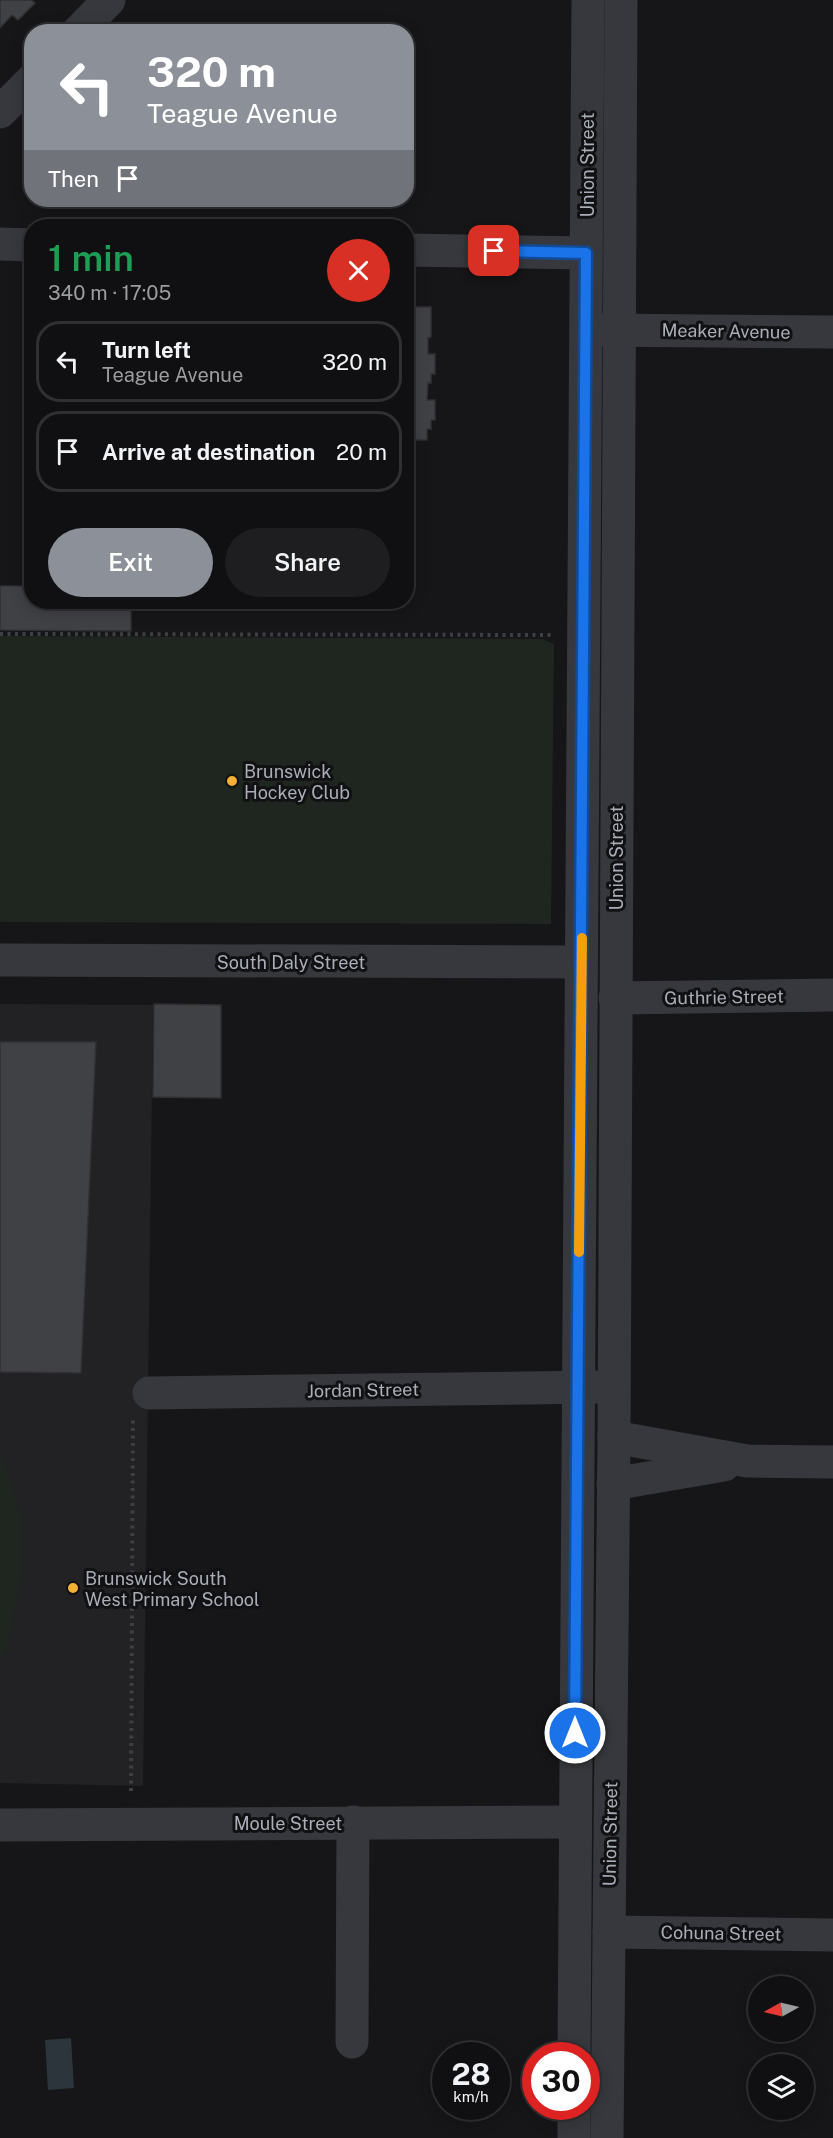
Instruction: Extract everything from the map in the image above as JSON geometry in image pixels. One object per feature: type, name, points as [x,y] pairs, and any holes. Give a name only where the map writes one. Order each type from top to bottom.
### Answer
[{"type":"street","points":[[86,24],[109,0]]},
{"type":"street","name":"Union Street","points":[[574,2042],[588,0]]},
{"type":"street","name":"Union Street","points":[[607,2138],[614,1437],[621,0]]},
{"type":"street","points":[[0,112],[24,88]]},
{"type":"street","points":[[0,244],[24,245]]},
{"type":"street","points":[[414,250],[586,253]]},
{"type":"street","points":[[585,330],[619,330]]},
{"type":"street","name":"Meaker Avenue","points":[[619,330],[833,332]]},
{"type":"street","name":"South Daly Street","points":[[0,960],[581,962]]},
{"type":"street","name":"Guthrie Street","points":[[615,998],[833,995]]},
{"type":"street","points":[[578,1388],[613,1386]]},
{"type":"street","name":"Jordan Street","points":[[141,1405],[578,1388]]},
{"type":"street","points":[[614,1437],[747,1461],[833,1462]]},
{"type":"street","points":[[613,1484],[747,1461]]},
{"type":"street","points":[[352,2042],[353,1822]]},
{"type":"street","name":"Moule Street","points":[[0,1825],[575,1822]]},
{"type":"street","name":"Cohuna Street","points":[[609,1932],[833,1935]]},
{"type":"street","points":[[574,2120],[574,2138]]},
{"type":"path","points":[[0,634],[557,635]]},
{"type":"path","points":[[130,1791],[141,1405]]},
{"type":"shaded area","name":"Brunswick Hockey Club","points":[[0,636],[542,639],[554,644],[551,924],[0,922]]},
{"type":"shaded area","name":"Brunswick South West Primary School","points":[[0,1004],[153,1005],[143,1786],[0,1783]]},
{"type":"shaded area","points":[[0,1455],[3,1458],[21,1516],[21,1578],[6,1652],[0,1657]]},
{"type":"shaded area","points":[[71,2038],[74,2088],[48,2090],[45,2040]]},
{"type":"building","points":[[0,0],[31,0],[35,3],[18,20],[12,15],[0,28]]},
{"type":"building","points":[[414,307],[431,307],[431,337],[428,338],[428,354],[435,354],[435,374],[431,374],[431,383],[428,383],[427,400],[435,400],[435,420],[431,420],[431,429],[427,429],[427,440],[414,440]]},
{"type":"building","points":[[0,586],[24,586],[24,609],[131,609],[131,631],[0,630]]},
{"type":"building","points":[[154,1004],[221,1005],[221,1098],[153,1097]]},
{"type":"building","points":[[0,1042],[96,1042],[81,1373],[0,1372]]},
{"type":"slow traffic","points":[[579,1252],[582,938]]},
{"type":"place","name":"Brunswick Hockey Club","points":[[232,781]]},
{"type":"place","name":"Brunswick South West Primary School","points":[[73,1588]]},
{"type":"route","points":[[494,251],[586,253],[575,1733]]}]
